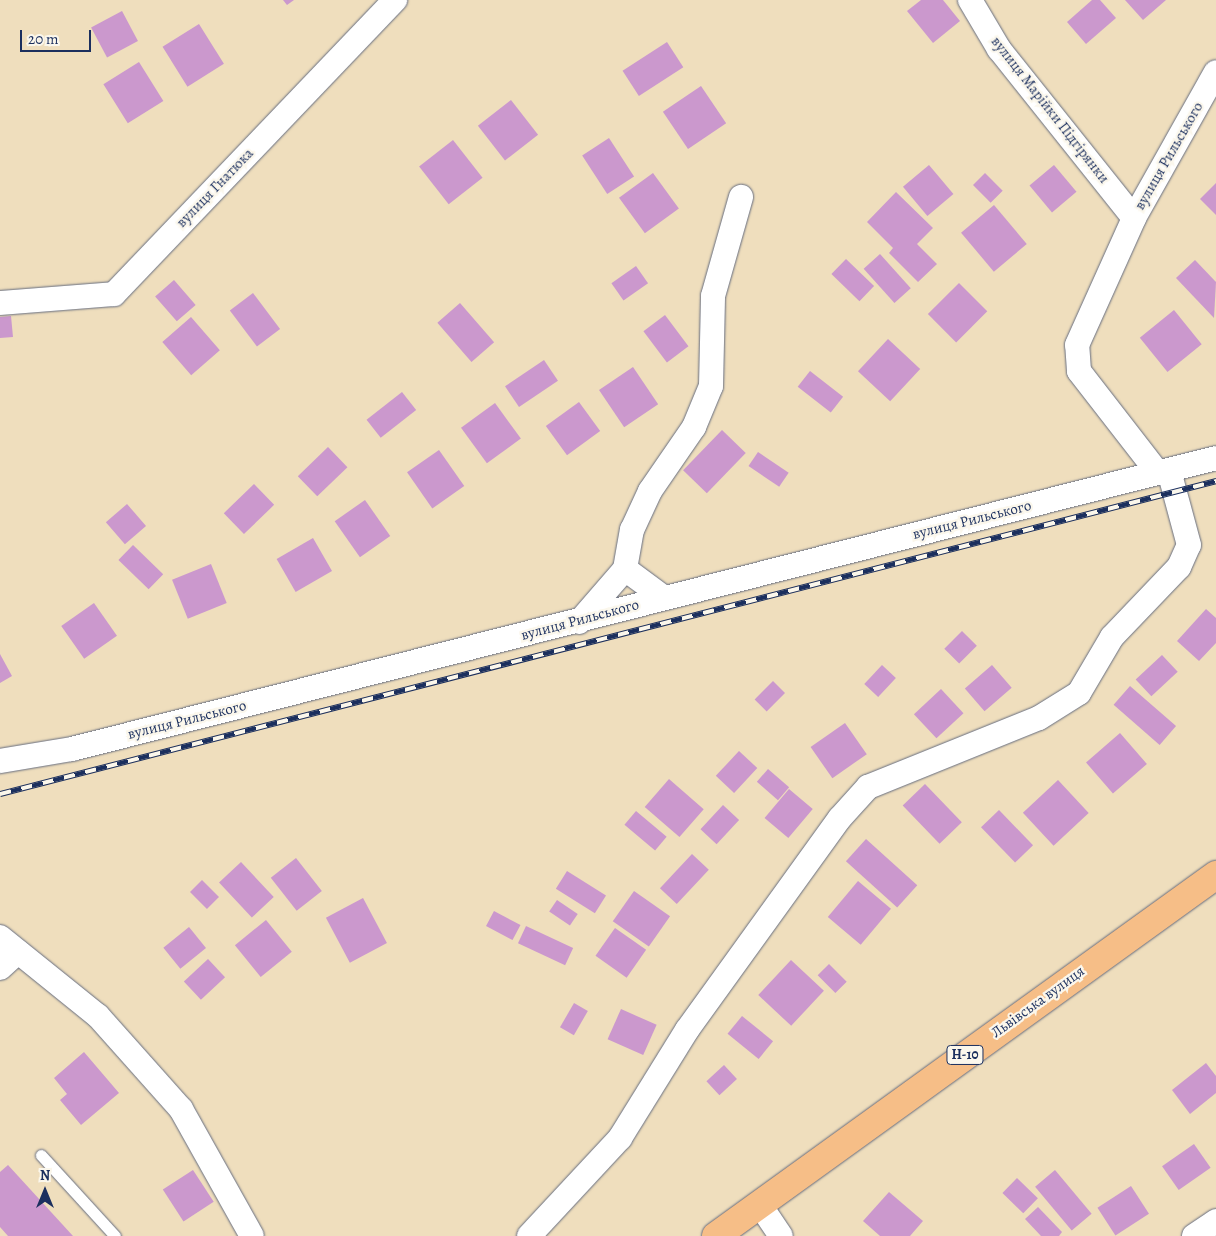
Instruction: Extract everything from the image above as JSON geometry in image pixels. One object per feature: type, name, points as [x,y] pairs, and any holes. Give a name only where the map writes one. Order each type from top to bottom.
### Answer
[{"type":"main road","name":"Львівська вулиця","points":[[716,1236],[1216,875]]},
{"type":"street","name":"вулиця Гнатюка","points":[[0,303],[114,294],[395,0]]},
{"type":"street","name":"вулиця Марійки Підгірянки","points":[[970,0],[999,49],[1134,218]]},
{"type":"street","name":"вулиця Рильського","points":[[1164,472],[1080,371],[1077,345],[1134,218],[1216,72]]},
{"type":"street","points":[[579,622],[625,569],[632,530],[650,492],[694,426],[711,386],[714,296],[741,197]]},
{"type":"street","name":"вулиця Рильського","points":[[0,760],[72,749],[579,622],[664,597],[1216,458]]},
{"type":"street","points":[[529,1236],[620,1138],[686,1030],[840,818],[868,787],[1039,718],[1079,693],[1112,637],[1179,567],[1190,545],[1164,472]]},
{"type":"street","points":[[625,569],[664,597]]},
{"type":"street","points":[[0,937],[98,1016],[181,1109],[252,1236]]},
{"type":"street","points":[[0,968],[18,952]]},
{"type":"street","points":[[760,1204],[781,1236]]},
{"type":"street","points":[[1194,1236],[1216,1220]]},
{"type":"lane","points":[[42,1154],[115,1236]]},
{"type":"building","points":[[283,0],[294,0],[287,5]]},
{"type":"building","points":[[921,0],[943,0],[960,21],[933,43],[907,11]]},
{"type":"building","points":[[1092,0],[1100,0],[1116,18],[1086,44],[1067,22]]},
{"type":"building","points":[[1125,0],[1166,0],[1143,20]]},
{"type":"building","points":[[122,11],[138,41],[107,57],[91,27]]},
{"type":"building","points":[[199,24],[224,64],[187,87],[163,47]]},
{"type":"building","points":[[667,42],[683,67],[639,96],[623,71]]},
{"type":"building","points":[[139,62],[163,101],[128,123],[103,84]]},
{"type":"building","points":[[701,86],[726,123],[688,149],[663,112]]},
{"type":"building","points":[[511,100],[538,135],[505,161],[478,126]]},
{"type":"building","points":[[609,138],[634,177],[607,194],[582,155]]},
{"type":"building","points":[[453,140],[483,178],[449,204],[419,166]]},
{"type":"building","points":[[929,165],[953,194],[927,216],[903,187]]},
{"type":"building","points":[[1054,165],[1076,192],[1052,212],[1029,186]]},
{"type":"building","points":[[653,173],[679,209],[645,233],[619,198]]},
{"type":"building","points":[[985,173],[1003,191],[991,203],[973,185]]},
{"type":"building","points":[[1216,183],[1216,215],[1200,199]]},
{"type":"building","points":[[896,192],[933,228],[917,244],[937,264],[918,282],[889,253],[893,248],[867,222]]},
{"type":"building","points":[[994,205],[1027,244],[994,272],[961,233]]},
{"type":"building","points":[[880,254],[911,288],[894,303],[864,269]]},
{"type":"building","points":[[846,259],[874,286],[859,301],[831,274]]},
{"type":"building","points":[[1195,260],[1216,282],[1214,318],[1176,278]]},
{"type":"building","points":[[636,266],[648,283],[623,300],[611,283]]},
{"type":"building","points":[[174,280],[196,305],[177,321],[155,296]]},
{"type":"building","points":[[959,283],[987,311],[956,342],[928,314]]},
{"type":"building","points":[[253,293],[280,329],[257,346],[230,310]]},
{"type":"building","points":[[460,303],[494,342],[471,362],[437,323]]},
{"type":"building","points":[[1174,310],[1202,344],[1167,372],[1140,338]]},
{"type":"building","points":[[665,315],[688,346],[667,362],[643,331]]},
{"type":"building","points":[[11,316],[13,337],[0,338],[0,317]]},
{"type":"building","points":[[191,317],[220,350],[191,375],[162,342]]},
{"type":"building","points":[[888,339],[920,369],[890,401],[858,371]]},
{"type":"building","points":[[544,360],[558,381],[519,407],[505,386]]},
{"type":"building","points":[[633,367],[658,404],[624,427],[599,390]]},
{"type":"building","points":[[810,371],[843,397],[831,413],[798,387]]},
{"type":"building","points":[[402,392],[416,410],[381,438],[367,420]]},
{"type":"building","points":[[579,402],[600,431],[567,455],[546,426]]},
{"type":"building","points":[[495,403],[521,439],[487,463],[461,428]]},
{"type":"building","points":[[722,430],[746,453],[707,493],[683,470]]},
{"type":"building","points":[[328,447],[347,467],[317,496],[298,476]]},
{"type":"building","points":[[439,450],[464,486],[432,508],[407,472]]},
{"type":"building","points":[[758,452],[789,473],[779,487],[748,466]]},
{"type":"building","points":[[254,484],[274,505],[244,534],[224,513]]},
{"type":"building","points":[[365,500],[390,536],[360,557],[335,521]]},
{"type":"building","points":[[127,504],[146,526],[125,544],[106,522]]},
{"type":"building","points":[[313,538],[332,571],[296,592],[277,559]]},
{"type":"building","points":[[133,545],[163,574],[149,589],[118,560]]},
{"type":"building","points":[[211,564],[227,603],[188,619],[172,580]]},
{"type":"building","points":[[94,603],[117,636],[84,659],[61,626]]},
{"type":"building","points":[[1206,609],[1216,618],[1216,643],[1199,661],[1177,641]]},
{"type":"building","points":[[962,631],[977,646],[959,664],[944,649]]},
{"type":"building","points":[[0,654],[12,676],[0,683]]},
{"type":"building","points":[[1162,655],[1178,672],[1151,696],[1136,680]]},
{"type":"building","points":[[882,665],[896,678],[878,697],[864,684]]},
{"type":"building","points":[[992,665],[1012,688],[985,711],[965,689]]},
{"type":"building","points":[[773,681],[785,693],[767,711],[755,699]]},
{"type":"building","points":[[1130,686],[1176,726],[1160,745],[1114,705]]},
{"type":"building","points":[[941,689],[964,713],[936,738],[914,714]]},
{"type":"building","points":[[845,723],[867,754],[832,778],[811,747]]},
{"type":"building","points":[[1120,733],[1147,764],[1113,793],[1086,763]]},
{"type":"building","points":[[739,751],[757,768],[734,793],[716,776]]},
{"type":"building","points":[[768,769],[789,787],[778,800],[757,782]]},
{"type":"building","points":[[669,779],[704,809],[679,837],[645,807]]},
{"type":"building","points":[[1058,780],[1089,813],[1054,846],[1023,813]]},
{"type":"building","points":[[925,784],[962,822],[940,844],[903,806]]},
{"type":"building","points":[[789,789],[813,809],[788,838],[765,818]]},
{"type":"building","points":[[723,805],[739,820],[717,844],[700,829]]},
{"type":"building","points":[[999,810],[1033,845],[1015,863],[981,827]]},
{"type":"building","points":[[636,811],[667,837],[655,851],[624,825]]},
{"type":"building","points":[[866,839],[917,885],[897,907],[846,861]]},
{"type":"building","points":[[692,854],[709,870],[677,904],[660,888]]},
{"type":"building","points":[[296,858],[322,891],[297,911],[271,878]]},
{"type":"building","points":[[241,862],[274,897],[252,918],[219,882]]},
{"type":"building","points":[[567,871],[606,895],[595,913],[556,889]]},
{"type":"building","points":[[202,880],[219,897],[207,909],[190,892]]},
{"type":"building","points":[[858,881],[891,909],[861,945],[828,917]]},
{"type":"building","points":[[634,891],[670,916],[649,947],[613,921]]},
{"type":"building","points":[[363,898],[387,943],[350,963],[326,918]]},
{"type":"building","points":[[557,900],[578,914],[570,926],[549,912]]},
{"type":"building","points":[[494,911],[520,925],[513,940],[486,926]]},
{"type":"building","points":[[266,920],[292,952],[261,977],[235,945]]},
{"type":"building","points":[[526,926],[573,948],[565,965],[518,943]]},
{"type":"building","points":[[189,927],[206,948],[180,969],[163,948]]},
{"type":"building","points":[[615,928],[646,950],[627,978],[595,956]]},
{"type":"building","points":[[208,959],[225,977],[201,1000],[184,982]]},
{"type":"building","points":[[791,960],[824,991],[791,1026],[758,995]]},
{"type":"building","points":[[829,964],[847,982],[835,993],[818,975]]},
{"type":"building","points":[[574,1003],[588,1011],[574,1035],[560,1027]]},
{"type":"building","points":[[621,1009],[657,1025],[643,1055],[608,1039]]},
{"type":"building","points":[[742,1016],[773,1041],[759,1059],[728,1034]]},
{"type":"building","points":[[84,1052],[119,1093],[81,1125],[60,1100],[67,1094],[54,1078]]},
{"type":"building","points":[[1206,1063],[1216,1076],[1216,1093],[1190,1114],[1172,1090]]},
{"type":"building","points":[[724,1065],[737,1079],[719,1095],[706,1081]]},
{"type":"building","points":[[1194,1144],[1211,1168],[1179,1190],[1162,1166]]},
{"type":"building","points":[[8,1165],[73,1236],[8,1236],[0,1227],[0,1172]]},
{"type":"building","points":[[193,1170],[214,1202],[184,1221],[163,1190]]},
{"type":"building","points":[[1055,1170],[1092,1214],[1072,1230],[1035,1187]]},
{"type":"building","points":[[1017,1178],[1038,1198],[1023,1213],[1002,1193]]},
{"type":"building","points":[[1131,1186],[1149,1214],[1115,1235],[1097,1208]]},
{"type":"building","points":[[889,1192],[923,1221],[910,1236],[880,1236],[863,1221]]},
{"type":"building","points":[[1038,1207],[1062,1232],[1059,1236],[1041,1236],[1025,1219]]},
{"type":"railway","points":[[0,794],[1216,481]]}]
